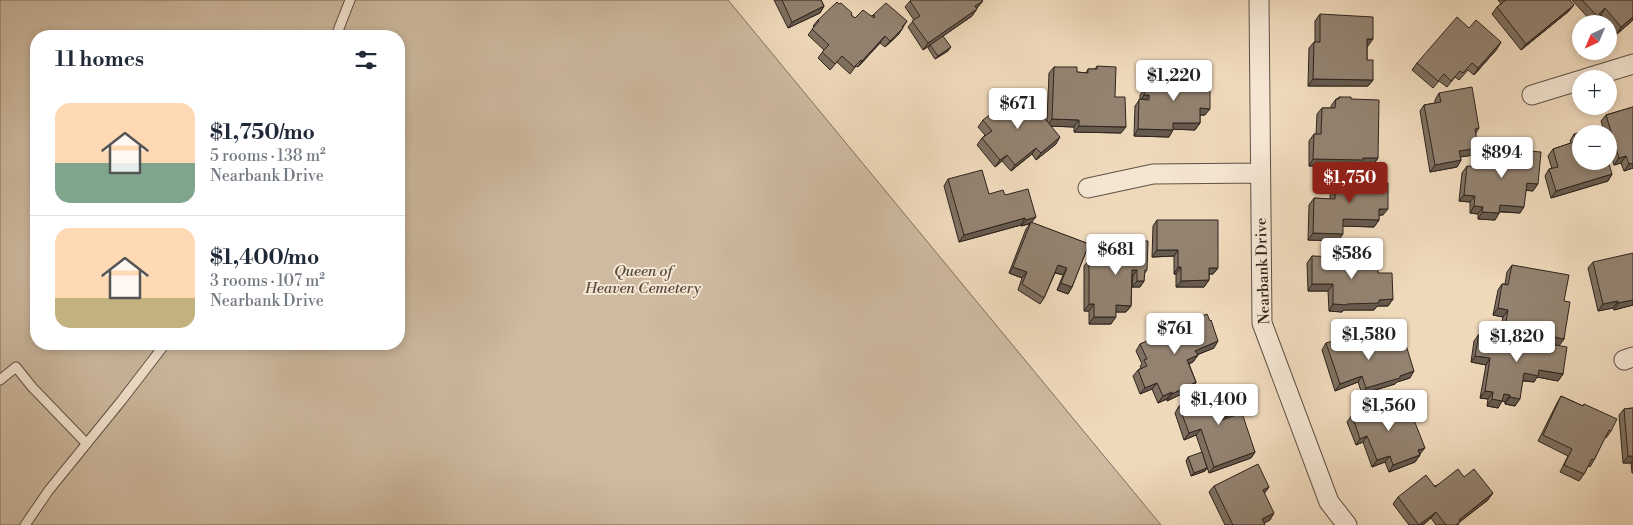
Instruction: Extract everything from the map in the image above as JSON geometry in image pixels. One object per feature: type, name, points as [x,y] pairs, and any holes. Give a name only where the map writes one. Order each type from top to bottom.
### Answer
[{"type":"street","name":"Nearbank Drive","points":[[1259,0],[1262,323],[1329,502],[1347,525]]},
{"type":"street","points":[[1613,70],[1633,64]]},
{"type":"street","points":[[1532,95],[1572,82]]},
{"type":"street","points":[[1088,188],[1154,174],[1260,172]]},
{"type":"lane","points":[[338,30],[350,0]]},
{"type":"lane","points":[[26,525],[49,490],[160,350]]},
{"type":"lane","points":[[0,380],[16,367],[32,387],[86,443]]},
{"type":"green space","name":"Queen of Heaven Cemetery","points":[[0,0],[728,0],[1161,525],[0,525]]},
{"type":"building","points":[[782,0],[821,0],[824,6],[792,22]]},
{"type":"building","points":[[911,0],[983,1],[975,6],[977,9],[928,43],[912,21],[920,16]]},
{"type":"building","points":[[1506,0],[1570,0],[1574,5],[1526,44],[1497,7]]},
{"type":"building","points":[[1582,0],[1633,0],[1633,17],[1621,27],[1618,23],[1618,15],[1611,15],[1605,8],[1596,15]]},
{"type":"building","points":[[837,2],[841,3],[855,18],[863,10],[874,18],[875,16],[873,15],[886,3],[907,21],[890,41],[885,36],[854,67],[842,56],[835,64],[822,52],[829,45],[812,29],[818,20]]},
{"type":"building","points":[[1320,14],[1373,17],[1373,39],[1367,39],[1367,60],[1373,60],[1373,80],[1313,79],[1314,42],[1320,42]]},
{"type":"building","points":[[1457,17],[1469,28],[1476,20],[1501,42],[1478,68],[1472,63],[1463,73],[1460,71],[1451,81],[1444,74],[1438,81],[1417,63]]},
{"type":"building","points":[[943,36],[951,47],[938,56],[930,45]]},
{"type":"building","points":[[1097,66],[1116,67],[1115,97],[1125,97],[1126,127],[1079,126],[1079,120],[1052,119],[1054,67],[1077,67],[1077,72],[1088,73],[1088,69],[1097,69]]},
{"type":"building","points":[[1174,71],[1198,71],[1198,81],[1210,81],[1210,109],[1200,108],[1200,123],[1173,123],[1173,130],[1138,129],[1139,99],[1149,100],[1149,95],[1144,95],[1145,88],[1149,88],[1149,80],[1174,81]]},
{"type":"building","points":[[1472,87],[1479,128],[1475,129],[1478,148],[1459,151],[1461,160],[1435,165],[1424,105],[1441,102],[1439,93]]},
{"type":"building","points":[[1018,92],[1026,102],[1029,99],[1060,137],[1041,153],[1036,148],[1015,165],[1007,155],[1000,160],[982,138],[992,131],[983,120]]},
{"type":"building","points":[[1339,97],[1379,100],[1378,158],[1363,158],[1363,160],[1313,159],[1314,134],[1321,134],[1322,108],[1335,108],[1336,99],[1339,99]]},
{"type":"building","points":[[1633,107],[1633,163],[1629,164],[1626,156],[1619,158],[1617,151],[1617,125],[1609,125],[1606,115],[1617,115],[1617,112]]},
{"type":"building","points":[[1572,143],[1572,170],[1611,170],[1612,174],[1556,191],[1549,169],[1558,167],[1553,149]]},
{"type":"building","points":[[1504,149],[1541,152],[1538,184],[1527,183],[1524,207],[1500,205],[1499,213],[1482,212],[1483,207],[1474,206],[1475,196],[1464,195],[1467,166],[1475,167],[1477,154],[1503,156]]},
{"type":"building","points":[[982,170],[989,194],[1003,190],[1005,195],[1028,189],[1036,217],[1026,220],[1025,218],[964,235],[948,179]]},
{"type":"building","points":[[1335,177],[1379,178],[1379,183],[1388,183],[1388,209],[1379,209],[1379,220],[1343,219],[1343,234],[1313,233],[1314,198],[1335,199]]},
{"type":"building","points":[[1157,220],[1218,220],[1218,268],[1209,268],[1209,280],[1181,281],[1181,267],[1178,267],[1178,250],[1157,250]]},
{"type":"building","points":[[1031,222],[1089,244],[1072,287],[1061,283],[1067,268],[1058,265],[1044,298],[1022,284],[1027,272],[1013,267]]},
{"type":"building","points":[[1111,240],[1148,241],[1147,270],[1145,270],[1144,281],[1137,281],[1137,270],[1132,270],[1131,306],[1116,305],[1116,317],[1094,317],[1094,304],[1089,304],[1089,260],[1110,260]]},
{"type":"building","points":[[1633,253],[1633,300],[1603,304],[1593,262]]},
{"type":"building","points":[[1312,256],[1342,257],[1343,262],[1378,262],[1378,273],[1392,273],[1393,299],[1379,300],[1379,303],[1333,304],[1333,284],[1312,284]]},
{"type":"building","points":[[1512,265],[1569,275],[1564,301],[1570,302],[1564,339],[1505,327],[1508,310],[1498,308],[1502,284],[1508,285]]},
{"type":"building","points":[[1207,314],[1218,341],[1195,351],[1198,355],[1187,360],[1196,382],[1172,394],[1172,392],[1163,396],[1157,383],[1145,388],[1138,370],[1147,366],[1144,360],[1147,359],[1140,344],[1149,340],[1148,338],[1164,332],[1164,334]]},
{"type":"building","points":[[1356,334],[1360,348],[1394,337],[1398,348],[1406,345],[1414,371],[1400,376],[1400,378],[1366,388],[1362,376],[1340,384],[1326,343]]},
{"type":"building","points":[[1479,334],[1567,347],[1563,374],[1539,370],[1538,376],[1524,373],[1520,399],[1504,394],[1502,401],[1492,399],[1493,392],[1485,391],[1490,358],[1475,356]]},
{"type":"building","points":[[1232,388],[1241,411],[1219,419],[1219,421],[1242,413],[1255,452],[1214,467],[1201,429],[1189,433],[1179,406]]},
{"type":"building","points":[[1561,396],[1617,419],[1584,474],[1564,465],[1572,449],[1543,435]]},
{"type":"building","points":[[1398,398],[1407,422],[1414,420],[1425,448],[1418,450],[1420,455],[1393,465],[1390,456],[1377,460],[1367,436],[1360,439],[1352,415]]},
{"type":"building","points":[[1633,408],[1633,456],[1628,456],[1624,409]]},
{"type":"building","points":[[1202,452],[1207,468],[1194,473],[1188,457]]},
{"type":"building","points":[[1258,464],[1269,487],[1263,490],[1274,513],[1262,519],[1265,525],[1233,525],[1214,486]]},
{"type":"building","points":[[1458,469],[1464,477],[1474,469],[1493,493],[1459,520],[1460,522],[1456,525],[1446,525],[1436,512],[1419,525],[1398,497],[1426,475],[1435,487]]}]
